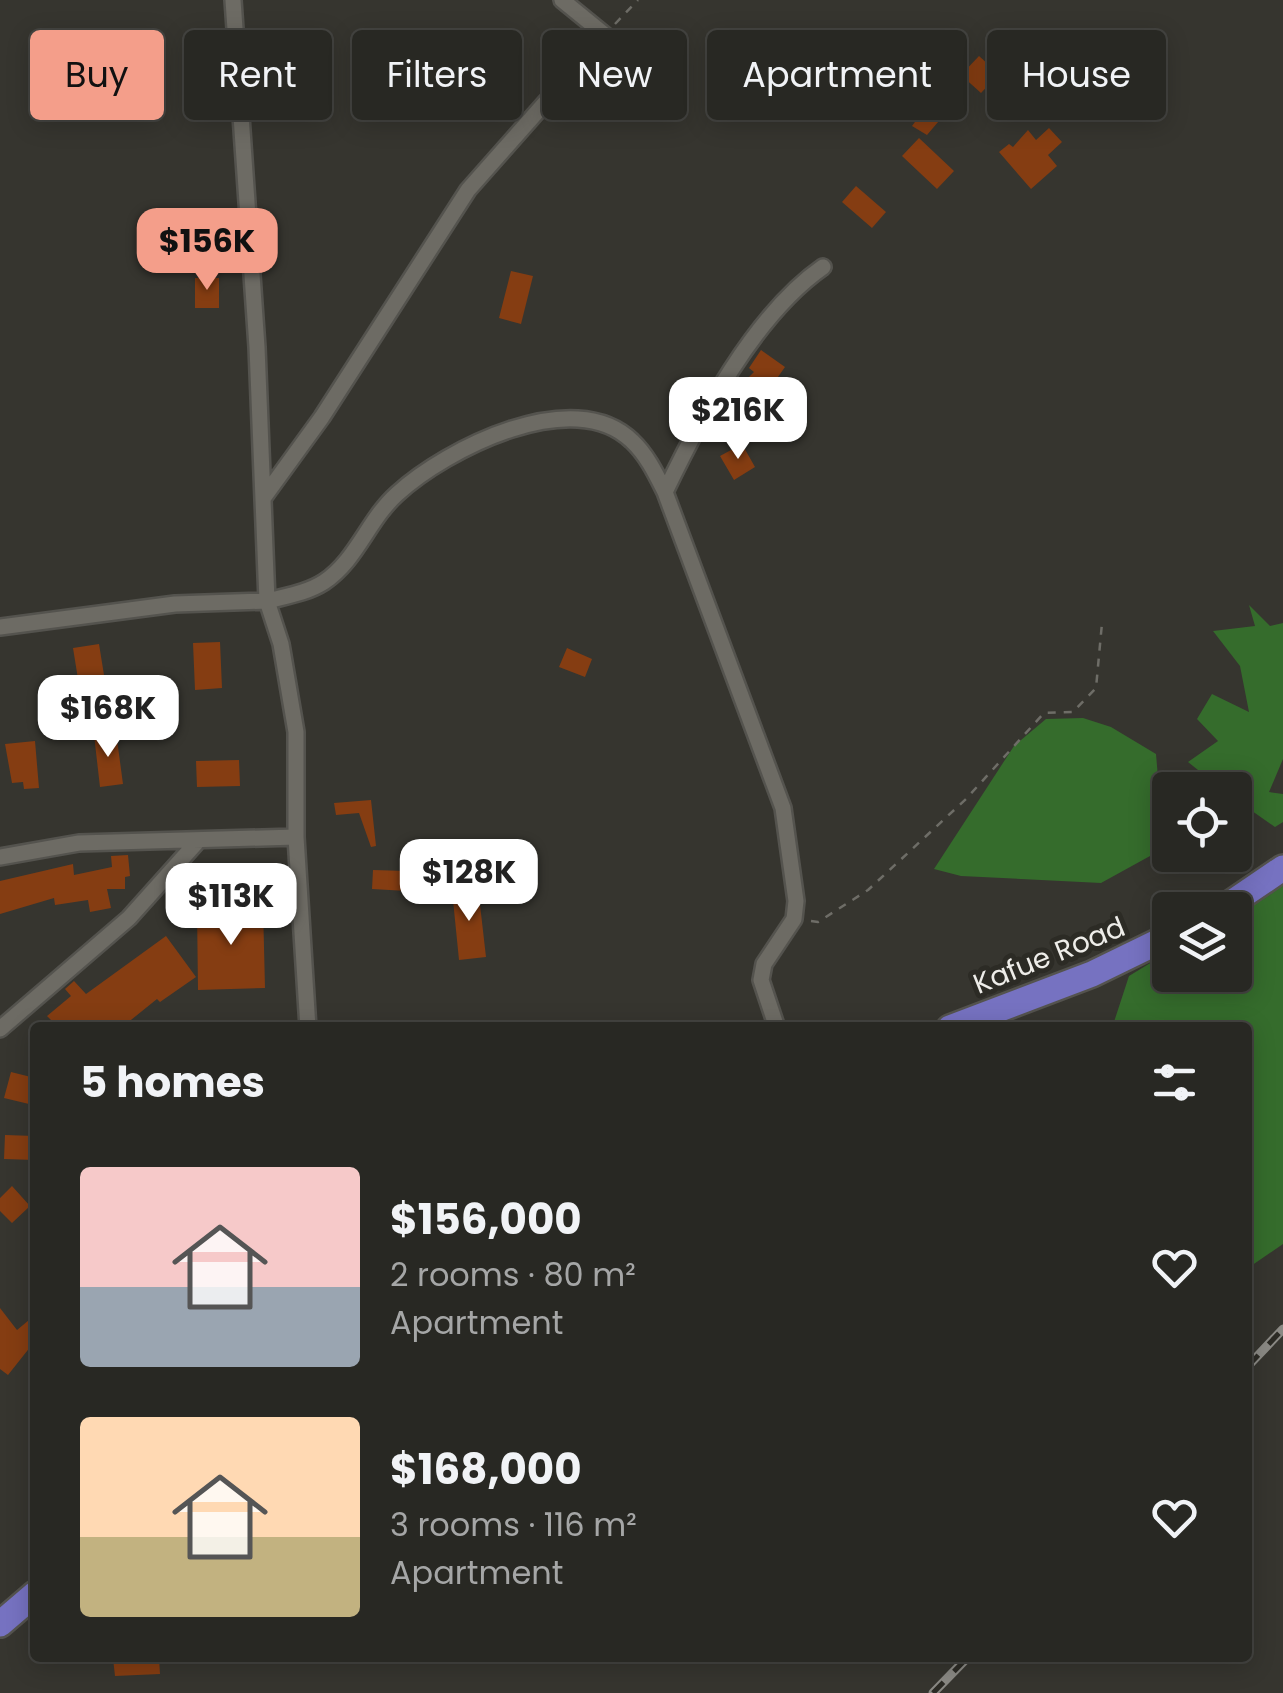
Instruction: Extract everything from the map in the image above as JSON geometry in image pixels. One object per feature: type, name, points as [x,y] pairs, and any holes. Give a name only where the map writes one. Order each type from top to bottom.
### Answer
[{"type":"highway","points":[[1247,892],[1283,868]]},
{"type":"highway","name":"Kafue Road","points":[[966,1022],[1092,974],[1152,945]]},
{"type":"highway","points":[[0,1624],[30,1598]]},
{"type":"street","points":[[233,0],[267,601],[281,644],[296,732],[296,837],[308,1022]]},
{"type":"street","points":[[562,0],[599,30]]},
{"type":"street","points":[[264,498],[322,417],[468,190],[542,106]]},
{"type":"street","points":[[665,492],[718,388],[800,283],[822,267]]},
{"type":"street","points":[[0,627],[174,604],[267,601],[304,592],[335,574],[383,509],[420,478],[508,430],[543,419],[572,418],[606,425],[630,438],[665,492],[784,808],[796,901],[794,919],[764,964],[760,980],[775,1022]]},
{"type":"street","points":[[0,856],[78,843],[296,837]]},
{"type":"street","points":[[0,1029],[128,918],[198,842]]},
{"type":"path","points":[[610,30],[638,0]]},
{"type":"path","points":[[794,919],[818,922],[868,890],[966,799],[1044,713],[1073,712],[1096,688],[1102,622]]},
{"type":"green space","points":[[1249,605],[1270,626],[1283,623],[1283,759],[1269,792],[1283,794],[1283,822],[1275,827],[1252,811],[1252,772],[1200,772],[1188,762],[1218,741],[1197,719],[1212,694],[1249,712],[1240,666],[1213,631],[1255,626]]},
{"type":"green space","points":[[1083,718],[1111,727],[1156,754],[1158,772],[1152,772],[1152,855],[1101,883],[961,876],[934,869],[1014,746],[1046,719]]},
{"type":"green space","points":[[1283,882],[1283,1244],[1252,1265],[1252,1022],[1114,1022],[1129,976],[1152,962],[1152,992],[1252,992],[1252,901]]},
{"type":"building","points":[[979,56],[987,63],[987,87],[981,93],[967,80],[967,69]]},
{"type":"building","points":[[916,120],[940,120],[927,135],[912,126]]},
{"type":"building","points":[[1049,128],[1062,142],[1048,155],[1057,166],[1031,189],[999,152],[1009,144],[1013,147],[1028,130],[1036,140]]},
{"type":"building","points":[[919,138],[954,171],[937,189],[902,156]]},
{"type":"building","points":[[856,186],[886,212],[872,228],[842,202]]},
{"type":"building","points":[[511,271],[533,276],[521,324],[499,318]]},
{"type":"building","points":[[195,278],[219,278],[219,308],[195,308]]},
{"type":"building","points":[[761,350],[785,367],[768,391],[774,396],[763,407],[759,402],[750,411],[739,401],[745,395],[738,388],[754,372],[749,368]]},
{"type":"building","points":[[742,444],[755,467],[734,480],[720,456]]},
{"type":"building","points":[[220,642],[222,688],[195,690],[193,643]]},
{"type":"building","points":[[99,644],[109,706],[83,710],[73,648]]},
{"type":"building","points":[[567,648],[592,659],[585,677],[559,667]]},
{"type":"building","points":[[116,732],[123,784],[100,787],[94,735]]},
{"type":"building","points":[[35,741],[39,788],[24,789],[23,782],[12,783],[5,744]]},
{"type":"building","points":[[239,760],[240,786],[197,787],[196,761]]},
{"type":"building","points":[[371,800],[376,846],[371,847],[359,813],[336,815],[334,803]]},
{"type":"building","points":[[128,855],[130,876],[125,877],[125,889],[107,889],[111,908],[90,912],[88,900],[55,905],[54,898],[0,914],[0,881],[73,864],[74,875],[112,867],[111,856]]},
{"type":"building","points":[[373,870],[407,871],[407,891],[372,889]]},
{"type":"building","points":[[478,887],[486,957],[459,960],[452,890]]},
{"type":"building","points":[[263,906],[265,988],[198,990],[197,909]]},
{"type":"building","points":[[166,936],[196,977],[160,1002],[157,999],[128,1022],[49,1022],[47,1016],[71,996],[65,989],[74,981],[86,994]]},
{"type":"building","points":[[11,1072],[30,1077],[29,1104],[4,1098]]},
{"type":"building","points":[[5,1135],[30,1136],[30,1160],[4,1159]]},
{"type":"building","points":[[12,1186],[30,1206],[12,1223],[0,1211],[0,1198]]},
{"type":"building","points":[[0,1308],[17,1330],[30,1319],[30,1347],[8,1375],[0,1369]]},
{"type":"building","points":[[113,1662],[159,1662],[160,1674],[115,1676]]},
{"type":"railway","points":[[1252,1362],[1283,1329]]},
{"type":"railway","points":[[933,1693],[963,1662]]}]
